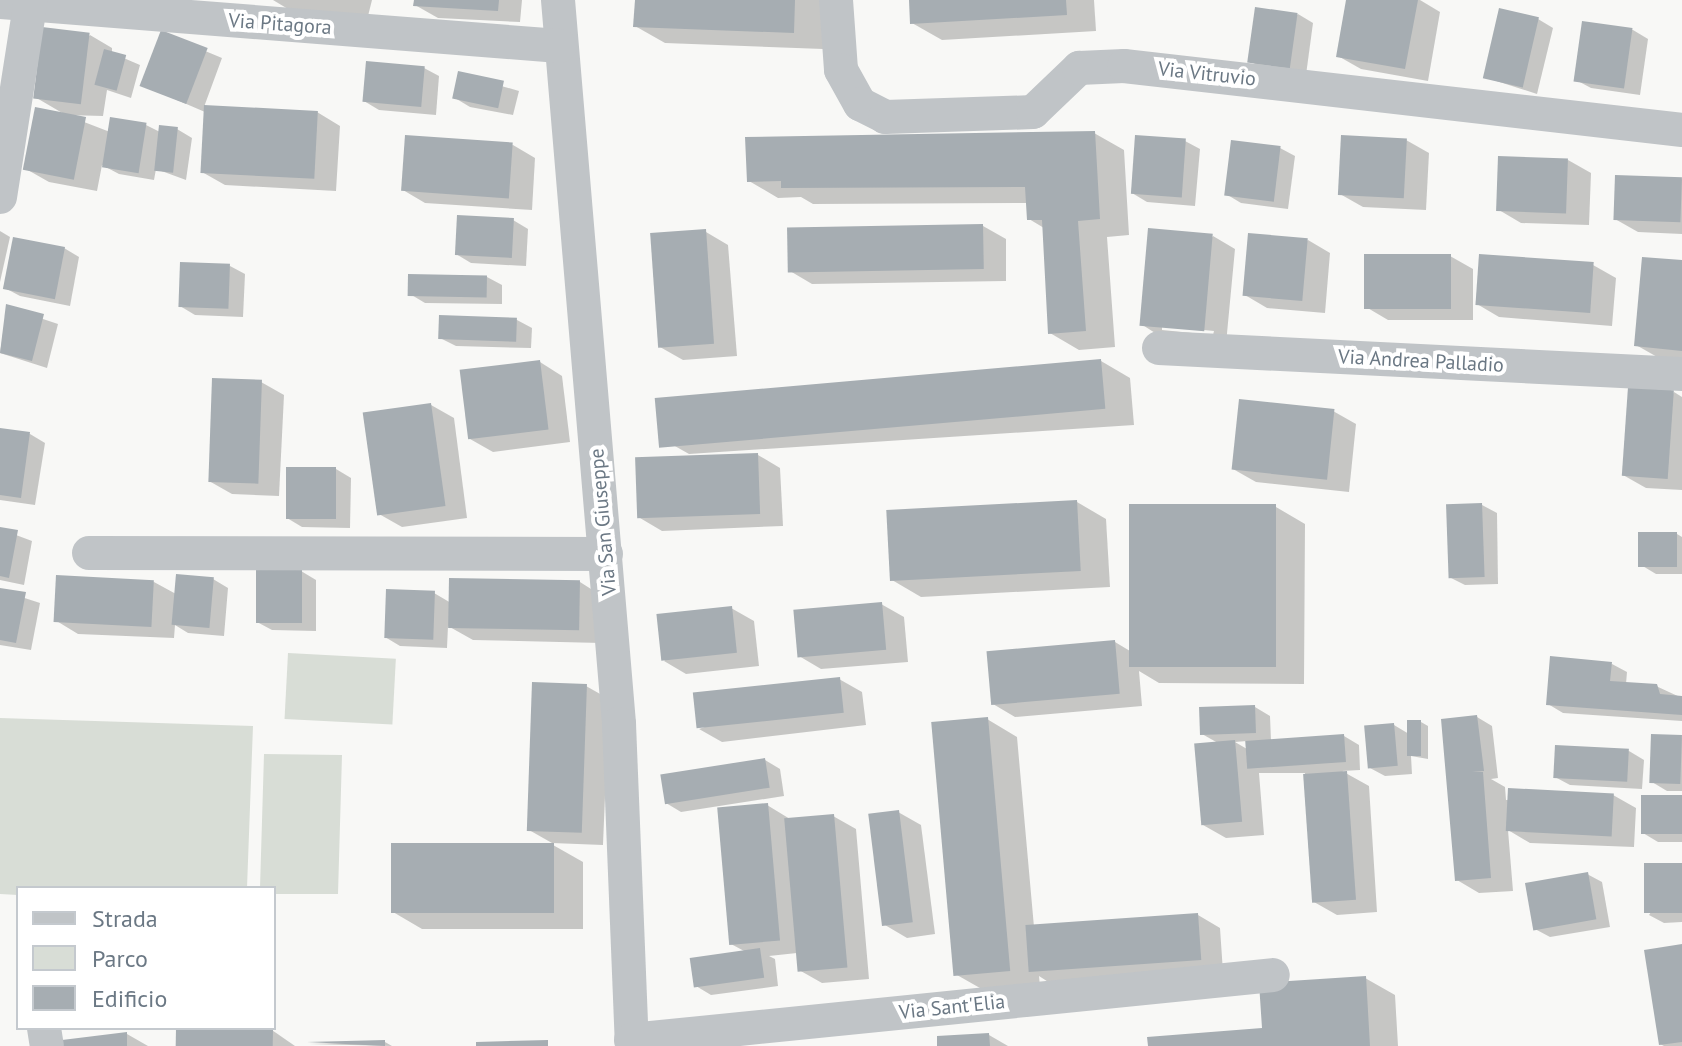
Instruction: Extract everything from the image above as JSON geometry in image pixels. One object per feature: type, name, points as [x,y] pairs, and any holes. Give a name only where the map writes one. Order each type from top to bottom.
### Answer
[{"type":"street","name":"Via San Giuseppe","points":[[558,0],[559,46],[577,193],[619,724],[631,1043]]},
{"type":"street","name":"Via Vitruvio","points":[[836,0],[841,70],[860,104],[885,117],[1033,112],[1079,68],[1124,66],[1682,130]]},
{"type":"street","name":"Via Pitagora","points":[[21,2],[559,46]]},
{"type":"street","points":[[0,197],[21,2]]},
{"type":"street","name":"Via Andrea Palladio","points":[[1159,348],[1682,374]]},
{"type":"street","points":[[89,553],[606,554]]},
{"type":"street","name":"Via Sant'Elia","points":[[631,1043],[1273,975]]},
{"type":"green space","points":[[288,653],[396,659],[392,725],[285,719]]},
{"type":"green space","points":[[0,718],[253,726],[247,886],[16,886],[16,895],[0,894]]},
{"type":"green space","points":[[264,754],[342,755],[338,894],[276,894],[276,886],[260,886]]},
{"type":"building","points":[[414,0],[499,0],[498,11],[413,6]]},
{"type":"building","points":[[635,0],[795,0],[794,33],[633,27]]},
{"type":"building","points":[[909,0],[1066,0],[1067,15],[910,24]]},
{"type":"building","points":[[1346,0],[1418,0],[1405,69],[1336,57]]},
{"type":"building","points":[[1255,7],[1298,13],[1290,68],[1247,62]]},
{"type":"building","points":[[1499,8],[1539,17],[1523,87],[1483,78]]},
{"type":"building","points":[[1582,21],[1633,28],[1624,89],[1574,81]]},
{"type":"building","points":[[42,27],[90,33],[81,104],[33,98]]},
{"type":"building","points":[[161,30],[208,48],[186,104],[139,86]]},
{"type":"building","points":[[104,49],[126,55],[117,91],[94,85]]},
{"type":"building","points":[[366,61],[425,66],[421,107],[362,102]]},
{"type":"building","points":[[458,71],[504,81],[498,108],[452,98]]},
{"type":"building","points":[[204,105],[318,111],[314,179],[200,173]]},
{"type":"building","points":[[35,107],[86,117],[74,180],[23,170]]},
{"type":"building","points":[[110,117],[147,123],[139,173],[102,167]]},
{"type":"building","points":[[159,125],[178,127],[173,173],[154,171]]},
{"type":"building","points":[[1095,131],[1100,219],[1078,221],[1086,331],[1048,334],[1042,220],[1027,220],[1025,187],[781,188],[781,181],[747,182],[745,137]]},
{"type":"building","points":[[405,135],[513,143],[509,198],[401,191]]},
{"type":"building","points":[[1135,135],[1186,139],[1182,197],[1131,194]]},
{"type":"building","points":[[1341,135],[1407,138],[1404,198],[1338,195]]},
{"type":"building","points":[[1231,140],[1281,146],[1274,202],[1224,196]]},
{"type":"building","points":[[1498,156],[1568,158],[1566,213],[1496,211]]},
{"type":"building","points":[[1615,175],[1682,177],[1680,222],[1613,220]]},
{"type":"building","points":[[457,215],[514,218],[512,258],[455,255]]},
{"type":"building","points":[[983,224],[984,269],[788,272],[787,227]]},
{"type":"building","points":[[1148,228],[1213,234],[1204,331],[1139,326]]},
{"type":"building","points":[[706,229],[714,344],[658,348],[650,233]]},
{"type":"building","points":[[1248,233],[1308,238],[1302,301],[1243,296]]},
{"type":"building","points":[[13,237],[65,247],[55,299],[3,289]]},
{"type":"building","points":[[1364,254],[1451,254],[1451,309],[1364,309]]},
{"type":"building","points":[[1479,254],[1594,262],[1590,313],[1475,305]]},
{"type":"building","points":[[1642,257],[1682,260],[1682,351],[1634,346]]},
{"type":"building","points":[[180,262],[230,264],[228,309],[178,307]]},
{"type":"building","points":[[408,274],[487,275],[487,297],[408,296]]},
{"type":"building","points":[[6,304],[44,314],[32,361],[0,353]]},
{"type":"building","points":[[439,315],[517,318],[516,342],[438,339]]},
{"type":"building","points":[[1101,359],[1105,409],[659,448],[655,398]]},
{"type":"building","points":[[540,360],[549,429],[468,439],[460,370]]},
{"type":"building","points":[[212,378],[262,380],[258,484],[208,482]]},
{"type":"building","points":[[1628,387],[1674,390],[1668,479],[1622,476]]},
{"type":"building","points":[[1239,399],[1334,409],[1327,480],[1232,470]]},
{"type":"building","points":[[431,403],[445,506],[377,516],[363,413]]},
{"type":"building","points":[[0,428],[30,432],[21,498],[0,495]]},
{"type":"building","points":[[758,453],[760,514],[637,518],[635,457]]},
{"type":"building","points":[[286,467],[336,467],[336,519],[286,519]]},
{"type":"building","points":[[1077,500],[1081,571],[890,581],[886,510]]},
{"type":"building","points":[[1482,503],[1485,577],[1449,578],[1446,504]]},
{"type":"building","points":[[1129,504],[1276,504],[1276,667],[1129,667]]},
{"type":"building","points":[[0,527],[18,530],[9,578],[0,576]]},
{"type":"building","points":[[1638,532],[1677,532],[1677,567],[1638,567]]},
{"type":"building","points":[[256,569],[302,569],[302,623],[256,623]]},
{"type":"building","points":[[176,574],[214,577],[209,628],[172,625]]},
{"type":"building","points":[[56,575],[154,580],[151,627],[54,622]]},
{"type":"building","points":[[449,578],[580,580],[579,630],[448,628]]},
{"type":"building","points":[[0,588],[26,592],[16,643],[0,640]]},
{"type":"building","points":[[386,589],[435,591],[433,640],[384,638]]},
{"type":"building","points":[[882,602],[886,650],[798,658],[793,610]]},
{"type":"building","points":[[732,606],[737,653],[661,661],[656,614]]},
{"type":"building","points":[[1115,640],[1120,694],[991,705],[986,651]]},
{"type":"building","points":[[1550,656],[1612,662],[1610,681],[1657,684],[1660,694],[1682,696],[1682,715],[1546,705]]},
{"type":"building","points":[[840,677],[844,713],[697,728],[693,692]]},
{"type":"building","points":[[532,682],[587,684],[582,833],[527,831]]},
{"type":"building","points":[[1255,705],[1256,733],[1200,735],[1199,707]]},
{"type":"building","points":[[1477,715],[1484,771],[1472,772],[1483,772],[1491,878],[1455,881],[1441,719]]},
{"type":"building","points":[[988,717],[1010,971],[953,976],[931,722]]},
{"type":"building","points":[[1407,720],[1421,720],[1421,756],[1407,756]]},
{"type":"building","points":[[1394,723],[1398,766],[1368,768],[1364,726]]},
{"type":"building","points":[[1344,734],[1346,762],[1247,769],[1245,741]]},
{"type":"building","points":[[1651,734],[1682,735],[1680,784],[1649,783]]},
{"type":"building","points":[[1235,740],[1242,822],[1201,825],[1194,744]]},
{"type":"building","points":[[1555,745],[1629,749],[1627,782],[1553,778]]},
{"type":"building","points":[[765,758],[770,788],[665,804],[660,775]]},
{"type":"building","points":[[1347,771],[1356,900],[1312,903],[1303,774]]},
{"type":"building","points":[[1508,788],[1614,794],[1612,836],[1506,831]]},
{"type":"building","points":[[1641,795],[1682,795],[1682,834],[1641,834]]},
{"type":"building","points":[[768,803],[780,940],[729,945],[717,807]]},
{"type":"building","points":[[899,810],[913,922],[882,926],[868,814]]},
{"type":"building","points":[[834,814],[847,967],[798,972],[784,818]]},
{"type":"building","points":[[391,843],[554,843],[554,913],[391,913]]},
{"type":"building","points":[[1644,863],[1682,863],[1682,913],[1644,913]]},
{"type":"building","points":[[1588,872],[1596,919],[1533,930],[1525,883]]},
{"type":"building","points":[[1198,913],[1201,960],[1029,972],[1025,925]]},
{"type":"building","points":[[1682,944],[1682,1042],[1659,1045],[1644,950]]},
{"type":"building","points":[[760,948],[764,978],[694,988],[690,958]]},
{"type":"building","points":[[1366,976],[1370,1046],[1148,1046],[1147,1037],[1262,1028],[1259,983]]},
{"type":"building","points":[[176,1030],[273,1030],[273,1046],[176,1046]]},
{"type":"building","points":[[127,1032],[127,1046],[62,1046],[62,1040]]},
{"type":"building","points":[[989,1033],[990,1046],[937,1046],[937,1036]]},
{"type":"building","points":[[385,1040],[385,1046],[307,1042]]},
{"type":"building","points":[[548,1040],[548,1046],[476,1046],[476,1042]]}]
